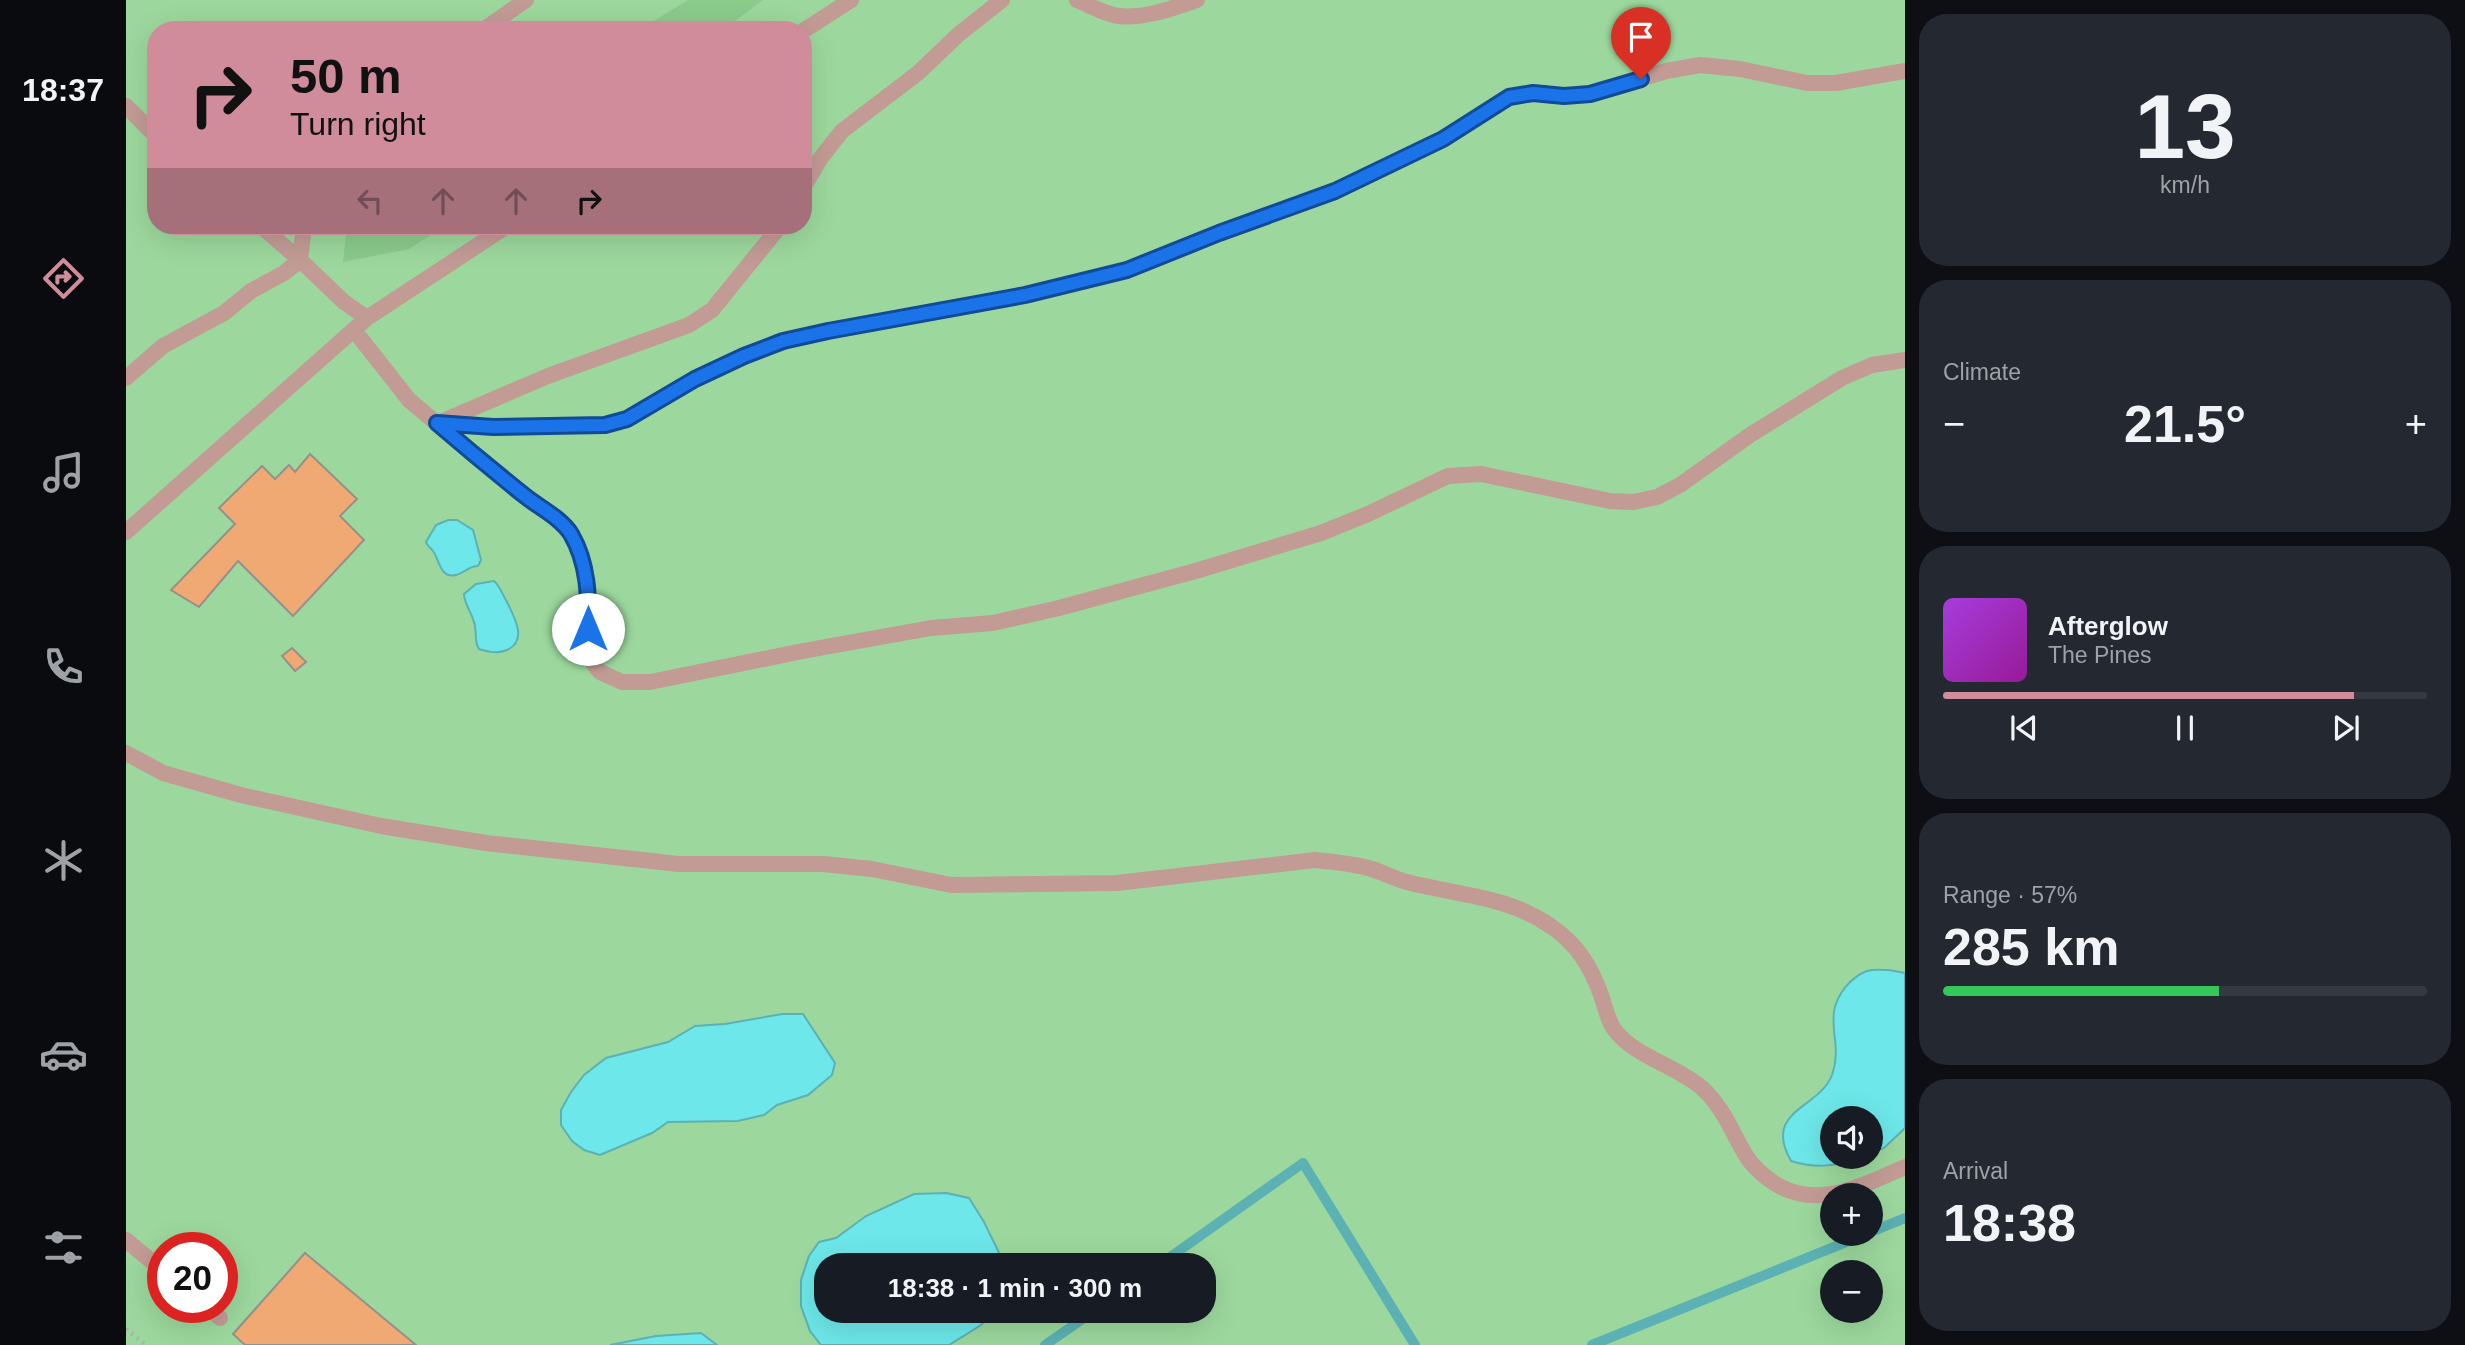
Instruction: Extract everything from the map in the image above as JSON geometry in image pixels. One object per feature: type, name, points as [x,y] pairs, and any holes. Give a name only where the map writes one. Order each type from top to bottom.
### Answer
[{"type":"lane","points":[[496,21],[526,0]]},
{"type":"lane","points":[[812,25],[851,0]]},
{"type":"lane","points":[[812,173],[842,131],[918,73],[968,26],[1002,0]]},
{"type":"lane","points":[[1077,0],[1102,12],[1121,16],[1144,15],[1197,0]]},
{"type":"lane","points":[[437,423],[493,427],[605,425],[627,419],[695,379],[783,341],[1025,295],[1127,270],[1335,191],[1443,139],[1509,97],[1533,93],[1564,96],[1590,94],[1666,71],[1700,65],[1740,69],[1807,83],[1836,83],[1905,71]]},
{"type":"lane","points":[[126,106],[147,127]]},
{"type":"lane","points":[[271,235],[344,302],[367,318]]},
{"type":"lane","points":[[126,378],[163,346],[224,313],[251,290],[284,273],[300,260],[303,235]]},
{"type":"lane","points":[[126,532],[367,318],[493,235]]},
{"type":"lane","points":[[437,423],[548,376],[689,325],[712,310],[773,235]]},
{"type":"lane","points":[[354,330],[409,400],[496,473],[554,517],[570,533],[582,559],[587,586],[587,644],[593,663],[600,672],[622,682],[650,682],[931,628],[992,623],[1059,608],[1321,533],[1448,476],[1481,474],[1610,501],[1633,502],[1657,497],[1680,485],[1750,435],[1842,378],[1872,365],[1905,360]]},
{"type":"lane","points":[[126,753],[163,773],[381,826],[486,843],[679,864],[823,864],[872,869],[951,885],[1117,883],[1315,860],[1373,869],[1404,881],[1495,899],[1521,908],[1553,927],[1576,948],[1590,967],[1615,1030],[1629,1043],[1694,1081],[1718,1104],[1754,1168],[1772,1182],[1792,1193],[1827,1195],[1860,1186],[1905,1167]]},
{"type":"lane","points":[[126,1240],[147,1257]]},
{"type":"path","points":[[126,1329],[146,1345]]},
{"type":"green space","points":[[126,0],[1905,0],[1905,1345],[126,1345]]},
{"type":"green space","points":[[688,0],[763,0],[735,21],[654,21]]},
{"type":"green space","points":[[346,235],[431,235],[409,249],[343,262]]},
{"type":"water","points":[[457,520],[473,530],[481,560],[478,566],[456,575],[443,571],[426,542],[436,525]]},
{"type":"water","points":[[494,581],[512,613],[518,634],[514,646],[507,650],[490,652],[479,649],[476,630],[464,594],[476,584]]},
{"type":"water","points":[[1872,970],[1905,973],[1905,1128],[1883,1148],[1883,1106],[1820,1106],[1820,1165],[1791,1161],[1784,1144],[1783,1131],[1788,1120],[1816,1096],[1832,1075],[1836,1057],[1834,1011],[1838,998],[1850,982]]},
{"type":"water","points":[[782,1014],[803,1014],[835,1063],[832,1075],[808,1095],[777,1105],[764,1115],[738,1121],[668,1122],[652,1133],[600,1155],[584,1150],[572,1141],[561,1125],[561,1110],[571,1092],[584,1075],[606,1058],[668,1042],[695,1026],[725,1024]]},
{"type":"water","points":[[946,1193],[969,1198],[999,1253],[814,1253],[814,1323],[983,1323],[949,1345],[821,1345],[810,1331],[801,1306],[801,1280],[809,1256],[819,1242],[836,1238],[866,1216],[914,1194]]},
{"type":"water","points":[[701,1333],[717,1345],[610,1345],[656,1336]]},
{"type":"building","points":[[310,454],[357,499],[340,516],[364,540],[293,616],[238,561],[199,607],[171,590],[235,524],[219,508],[262,466],[275,479],[289,465],[295,472]]},
{"type":"building","points":[[292,648],[306,662],[295,671],[282,656]]},
{"type":"building","points":[[305,1253],[416,1345],[245,1345],[233,1334]]},
{"type":"waterway","points":[[1176,1253],[1303,1163],[1415,1345]]},
{"type":"waterway","points":[[1883,1227],[1905,1218]]},
{"type":"waterway","points":[[1592,1345],[1836,1246]]},
{"type":"waterway","points":[[1045,1345],[1077,1323]]},
{"type":"route","points":[[588,629],[587,586],[582,559],[570,533],[554,517],[437,423],[493,427],[605,425],[627,419],[695,379],[783,341],[1025,295],[1127,270],[1335,191],[1443,139],[1509,97],[1533,93],[1564,96],[1590,94],[1641,79]]}]
